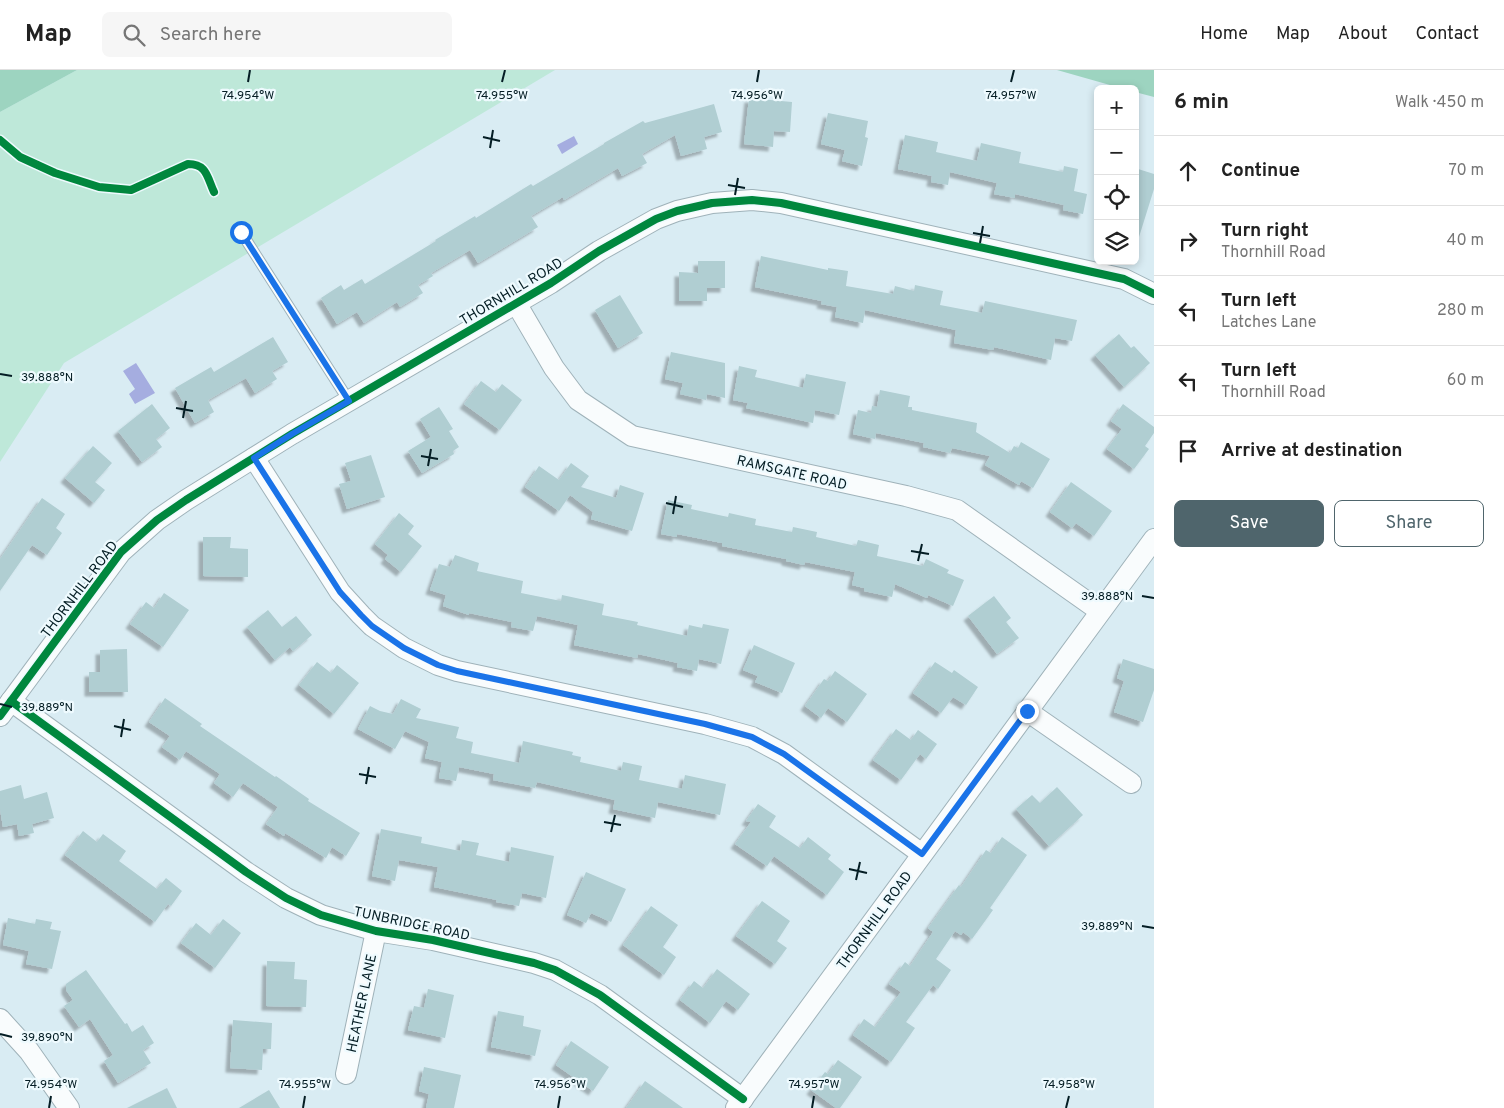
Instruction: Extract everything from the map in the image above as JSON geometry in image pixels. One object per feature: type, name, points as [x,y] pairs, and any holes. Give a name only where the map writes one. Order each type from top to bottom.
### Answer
[{"type":"street","name":"THORNHILL ROAD","points":[[5,709],[121,552],[157,520],[292,434],[551,283],[599,251],[656,219],[677,211],[705,204],[752,200],[781,202],[1119,278],[1154,294]]},
{"type":"street","name":"RAMSGATE ROAD","points":[[516,303],[554,368],[578,400],[632,436],[906,496],[957,510],[1100,611]]},
{"type":"street","points":[[254,458],[340,592],[372,626],[404,648],[438,665],[457,671],[705,724],[752,737],[784,754],[922,854]]},
{"type":"street","name":"THORNHILL ROAD","points":[[739,1104],[1154,539]]},
{"type":"street","name":"TUNBRIDGE ROAD","points":[[5,709],[286,898],[321,915],[376,931],[433,940],[534,963],[555,970],[600,995],[739,1104]]},
{"type":"street","points":[[1027,711],[1131,783]]},
{"type":"street","name":"HEATHER LANE","points":[[346,1074],[376,931]]},
{"type":"street","points":[[0,1019],[29,1051],[69,1108]]},
{"type":"lane","points":[[241,232],[349,401]]},
{"type":"green space","points":[[0,70],[77,70],[0,112]]},
{"type":"green space","points":[[77,70],[555,70],[64,363],[0,462],[0,112]]},
{"type":"green space","points":[[1057,70],[1154,70],[1154,97],[1139,93],[1139,85],[1110,85]]},
{"type":"water","points":[[574,136],[578,144],[562,154],[557,145]]},
{"type":"water","points":[[136,363],[155,393],[135,404],[129,394],[135,389],[123,371]]},
{"type":"building","points":[[749,98],[792,102],[790,132],[774,131],[773,147],[744,144]]},
{"type":"building","points":[[714,104],[722,132],[704,137],[707,149],[681,156],[675,135],[642,154],[647,163],[622,176],[618,168],[564,200],[563,197],[531,216],[538,227],[478,263],[470,250],[431,273],[433,276],[418,285],[423,293],[400,307],[397,302],[364,323],[357,312],[337,324],[321,298],[341,285],[344,290],[362,279],[365,284],[475,216],[476,218],[531,184],[533,186],[643,121],[645,123]]},
{"type":"building","points":[[828,113],[868,121],[865,137],[868,138],[862,166],[842,161],[845,150],[821,144]]},
{"type":"building","points":[[905,135],[938,142],[936,152],[977,161],[981,143],[1021,152],[1019,163],[1063,172],[1064,166],[1078,169],[1074,191],[1087,194],[1083,214],[1063,210],[1064,205],[1015,194],[1015,198],[994,194],[997,183],[950,172],[948,185],[931,182],[932,176],[898,169]]},
{"type":"building","points":[[1139,169],[1154,174],[1154,189],[1139,237]]},
{"type":"building","points":[[761,256],[828,270],[828,268],[848,271],[846,286],[893,294],[895,286],[914,291],[915,285],[943,291],[940,305],[982,313],[985,301],[1077,320],[1072,341],[1055,338],[1051,360],[994,347],[993,350],[954,343],[956,330],[865,310],[863,323],[835,317],[837,307],[821,304],[822,301],[755,287]]},
{"type":"building","points":[[698,261],[725,261],[725,288],[707,288],[707,301],[679,301],[679,272],[698,273]]},
{"type":"building","points":[[620,295],[643,333],[618,348],[595,310]]},
{"type":"building","points":[[1119,334],[1131,348],[1134,346],[1150,363],[1124,387],[1095,355]]},
{"type":"building","points":[[273,337],[288,362],[272,371],[277,379],[255,393],[246,378],[208,400],[214,412],[195,423],[175,388],[211,367],[214,372]]},
{"type":"building","points":[[671,352],[725,363],[725,398],[707,394],[706,400],[680,394],[683,383],[665,379]]},
{"type":"building","points":[[739,366],[757,370],[755,377],[803,388],[806,374],[846,382],[839,415],[815,410],[813,423],[746,408],[748,403],[733,400]]},
{"type":"building","points":[[481,381],[496,392],[502,384],[522,400],[500,430],[464,404]]},
{"type":"building","points":[[880,390],[910,396],[908,407],[912,407],[912,410],[977,423],[976,432],[1010,453],[1014,446],[1018,448],[1021,442],[1050,459],[1033,488],[1021,481],[1019,485],[985,465],[990,456],[952,448],[950,453],[923,447],[924,443],[876,433],[875,439],[853,434],[858,410],[871,413],[872,406],[877,407]]},
{"type":"building","points":[[152,404],[170,428],[156,439],[162,447],[142,462],[118,431]]},
{"type":"building","points":[[1123,404],[1154,427],[1154,433],[1145,446],[1149,449],[1134,469],[1107,449],[1122,429],[1111,421]]},
{"type":"building","points":[[439,407],[453,429],[449,431],[459,447],[453,451],[454,454],[422,473],[408,451],[431,437],[420,419]]},
{"type":"building","points":[[93,446],[112,463],[95,482],[105,490],[94,503],[65,478]]},
{"type":"building","points":[[371,455],[385,497],[347,509],[339,484],[351,481],[345,463]]},
{"type":"building","points":[[571,463],[589,476],[581,487],[616,498],[620,485],[644,493],[632,531],[591,519],[593,512],[570,495],[559,511],[525,487],[539,466],[559,480]]},
{"type":"building","points":[[1071,482],[1112,511],[1094,536],[1076,523],[1072,528],[1050,512]]},
{"type":"building","points":[[42,498],[65,514],[56,528],[62,533],[47,555],[32,545],[0,591],[0,559]]},
{"type":"building","points":[[668,500],[692,505],[691,509],[728,517],[729,513],[756,519],[755,525],[792,532],[793,527],[817,532],[816,537],[856,546],[858,540],[879,545],[877,556],[923,566],[926,559],[949,570],[947,573],[964,580],[953,606],[928,595],[927,598],[895,584],[892,597],[864,591],[864,588],[852,585],[855,572],[805,562],[804,565],[786,561],[786,559],[722,546],[722,543],[677,534],[677,537],[661,534]]},
{"type":"building","points":[[399,513],[414,526],[408,534],[422,546],[401,572],[385,559],[388,555],[375,544]]},
{"type":"building","points":[[203,537],[231,537],[230,548],[248,549],[248,577],[203,576]]},
{"type":"building","points":[[455,555],[479,563],[477,571],[523,581],[521,593],[561,601],[562,595],[604,604],[602,615],[638,622],[637,625],[687,636],[689,625],[702,628],[703,624],[729,629],[721,664],[699,659],[697,671],[677,667],[678,663],[638,654],[637,658],[574,645],[578,625],[537,616],[533,631],[511,627],[512,622],[469,613],[469,615],[443,606],[446,595],[430,590],[439,564],[450,567]]},
{"type":"building","points":[[164,593],[189,610],[163,647],[130,624],[146,602],[154,608]]},
{"type":"building","points":[[994,596],[1011,618],[1006,622],[1019,638],[997,654],[968,616]]},
{"type":"building","points":[[268,610],[282,627],[296,616],[312,635],[293,651],[290,647],[275,660],[247,627]]},
{"type":"building","points":[[754,645],[795,663],[782,693],[755,682],[758,676],[743,670]]},
{"type":"building","points":[[127,649],[128,692],[89,692],[89,672],[100,672],[100,650]]},
{"type":"building","points":[[1123,659],[1154,669],[1154,690],[1143,722],[1114,712],[1124,681],[1117,678]]},
{"type":"building","points":[[317,662],[331,673],[337,665],[359,683],[334,714],[299,685]]},
{"type":"building","points":[[935,662],[952,673],[954,670],[978,687],[966,705],[953,697],[941,713],[913,693]]},
{"type":"building","points":[[835,671],[867,694],[847,722],[828,708],[821,718],[805,706],[824,679],[828,681]]},
{"type":"building","points":[[165,698],[202,724],[200,726],[276,776],[309,799],[308,801],[360,833],[346,856],[332,847],[326,858],[285,833],[284,836],[266,824],[278,807],[243,783],[233,797],[214,783],[220,774],[186,751],[180,760],[162,747],[170,736],[149,722]]},
{"type":"building","points":[[401,699],[421,709],[416,718],[459,727],[456,738],[473,742],[471,753],[519,763],[523,741],[573,752],[572,755],[581,757],[580,762],[621,771],[623,762],[642,766],[639,780],[682,789],[685,775],[726,784],[720,815],[658,802],[655,818],[613,809],[615,800],[537,782],[535,788],[493,780],[494,774],[459,767],[456,781],[439,778],[442,762],[425,758],[429,742],[405,731],[395,749],[358,729],[370,706],[393,714]]},
{"type":"building","points":[[896,729],[911,740],[918,730],[937,744],[926,759],[920,754],[901,780],[873,760]]},
{"type":"building","points":[[21,785],[24,799],[47,792],[54,818],[32,824],[34,833],[19,836],[17,824],[3,827],[0,791]]},
{"type":"building","points":[[1057,787],[1083,815],[1049,846],[1016,809],[1032,795],[1040,803]]},
{"type":"building","points":[[758,804],[776,816],[769,827],[800,848],[808,837],[831,855],[828,859],[844,872],[827,895],[774,856],[767,866],[735,844],[751,822],[746,821]]},
{"type":"building","points":[[381,829],[422,837],[421,843],[460,851],[462,840],[479,843],[476,855],[509,862],[511,847],[554,856],[546,898],[522,893],[519,906],[434,887],[438,867],[399,860],[395,881],[372,876]]},
{"type":"building","points":[[83,831],[97,842],[103,834],[126,851],[119,861],[157,889],[166,878],[182,891],[171,906],[168,904],[155,922],[65,855]]},
{"type":"building","points":[[1002,837],[1027,855],[990,908],[993,910],[972,939],[963,932],[961,935],[955,931],[936,959],[951,970],[938,989],[933,985],[906,1022],[915,1028],[891,1062],[853,1035],[864,1019],[875,1027],[901,992],[889,984],[905,962],[910,966],[933,932],[928,928],[959,885],[961,887],[986,850],[991,853]]},
{"type":"building","points":[[586,872],[626,889],[611,922],[591,913],[586,923],[567,915]]},
{"type":"building","points":[[762,901],[790,921],[777,941],[787,948],[775,964],[736,936]]},
{"type":"building","points":[[651,906],[678,925],[663,947],[676,957],[664,975],[623,945]]},
{"type":"building","points":[[8,918],[35,924],[36,919],[52,922],[50,929],[61,931],[52,969],[26,964],[29,951],[3,945]]},
{"type":"building","points":[[223,919],[241,933],[215,968],[181,943],[196,923],[211,935]]},
{"type":"building","points":[[267,961],[295,962],[294,979],[307,980],[306,1007],[266,1006]]},
{"type":"building","points":[[717,969],[750,994],[738,1010],[726,1001],[710,1023],[680,1000],[694,981],[703,988]]},
{"type":"building","points":[[86,970],[132,1032],[143,1025],[154,1043],[143,1050],[151,1063],[118,1083],[104,1061],[113,1055],[90,1019],[79,1027],[64,1006],[73,1000],[66,990],[66,984]]},
{"type":"building","points":[[428,989],[454,995],[445,1038],[408,1030],[414,1006],[424,1008]]},
{"type":"building","points":[[498,1011],[524,1016],[523,1026],[541,1030],[535,1056],[491,1047]]},
{"type":"building","points":[[233,1020],[272,1023],[271,1049],[263,1049],[262,1070],[230,1068]]},
{"type":"building","points":[[571,1041],[609,1067],[593,1091],[556,1065]]},
{"type":"building","points":[[838,1060],[862,1077],[840,1108],[836,1108],[811,1090],[825,1072],[828,1074]]},
{"type":"building","points":[[424,1067],[461,1075],[454,1108],[426,1108],[429,1094],[419,1091]]},
{"type":"building","points":[[645,1081],[683,1108],[626,1108]]},
{"type":"building","points":[[167,1088],[177,1108],[127,1108]]},
{"type":"building","points":[[269,1090],[280,1108],[239,1108]]},
{"type":"cycle path","points":[[0,140],[20,157],[55,173],[99,187],[131,190],[188,164],[199,166],[206,172],[214,192]]},
{"type":"cycle path","points":[[0,716],[121,552],[157,520],[292,434],[551,283],[599,251],[656,219],[677,211],[712,203],[752,200],[781,203],[1124,279],[1154,294]]},
{"type":"cycle path","points":[[11,701],[246,872],[286,898],[321,915],[376,931],[433,940],[534,963],[555,970],[600,995],[743,1099]]},
{"type":"route","points":[[241,232],[349,401],[254,458],[340,592],[372,626],[404,648],[438,665],[457,671],[705,724],[752,737],[784,754],[922,854],[1027,711]]}]
